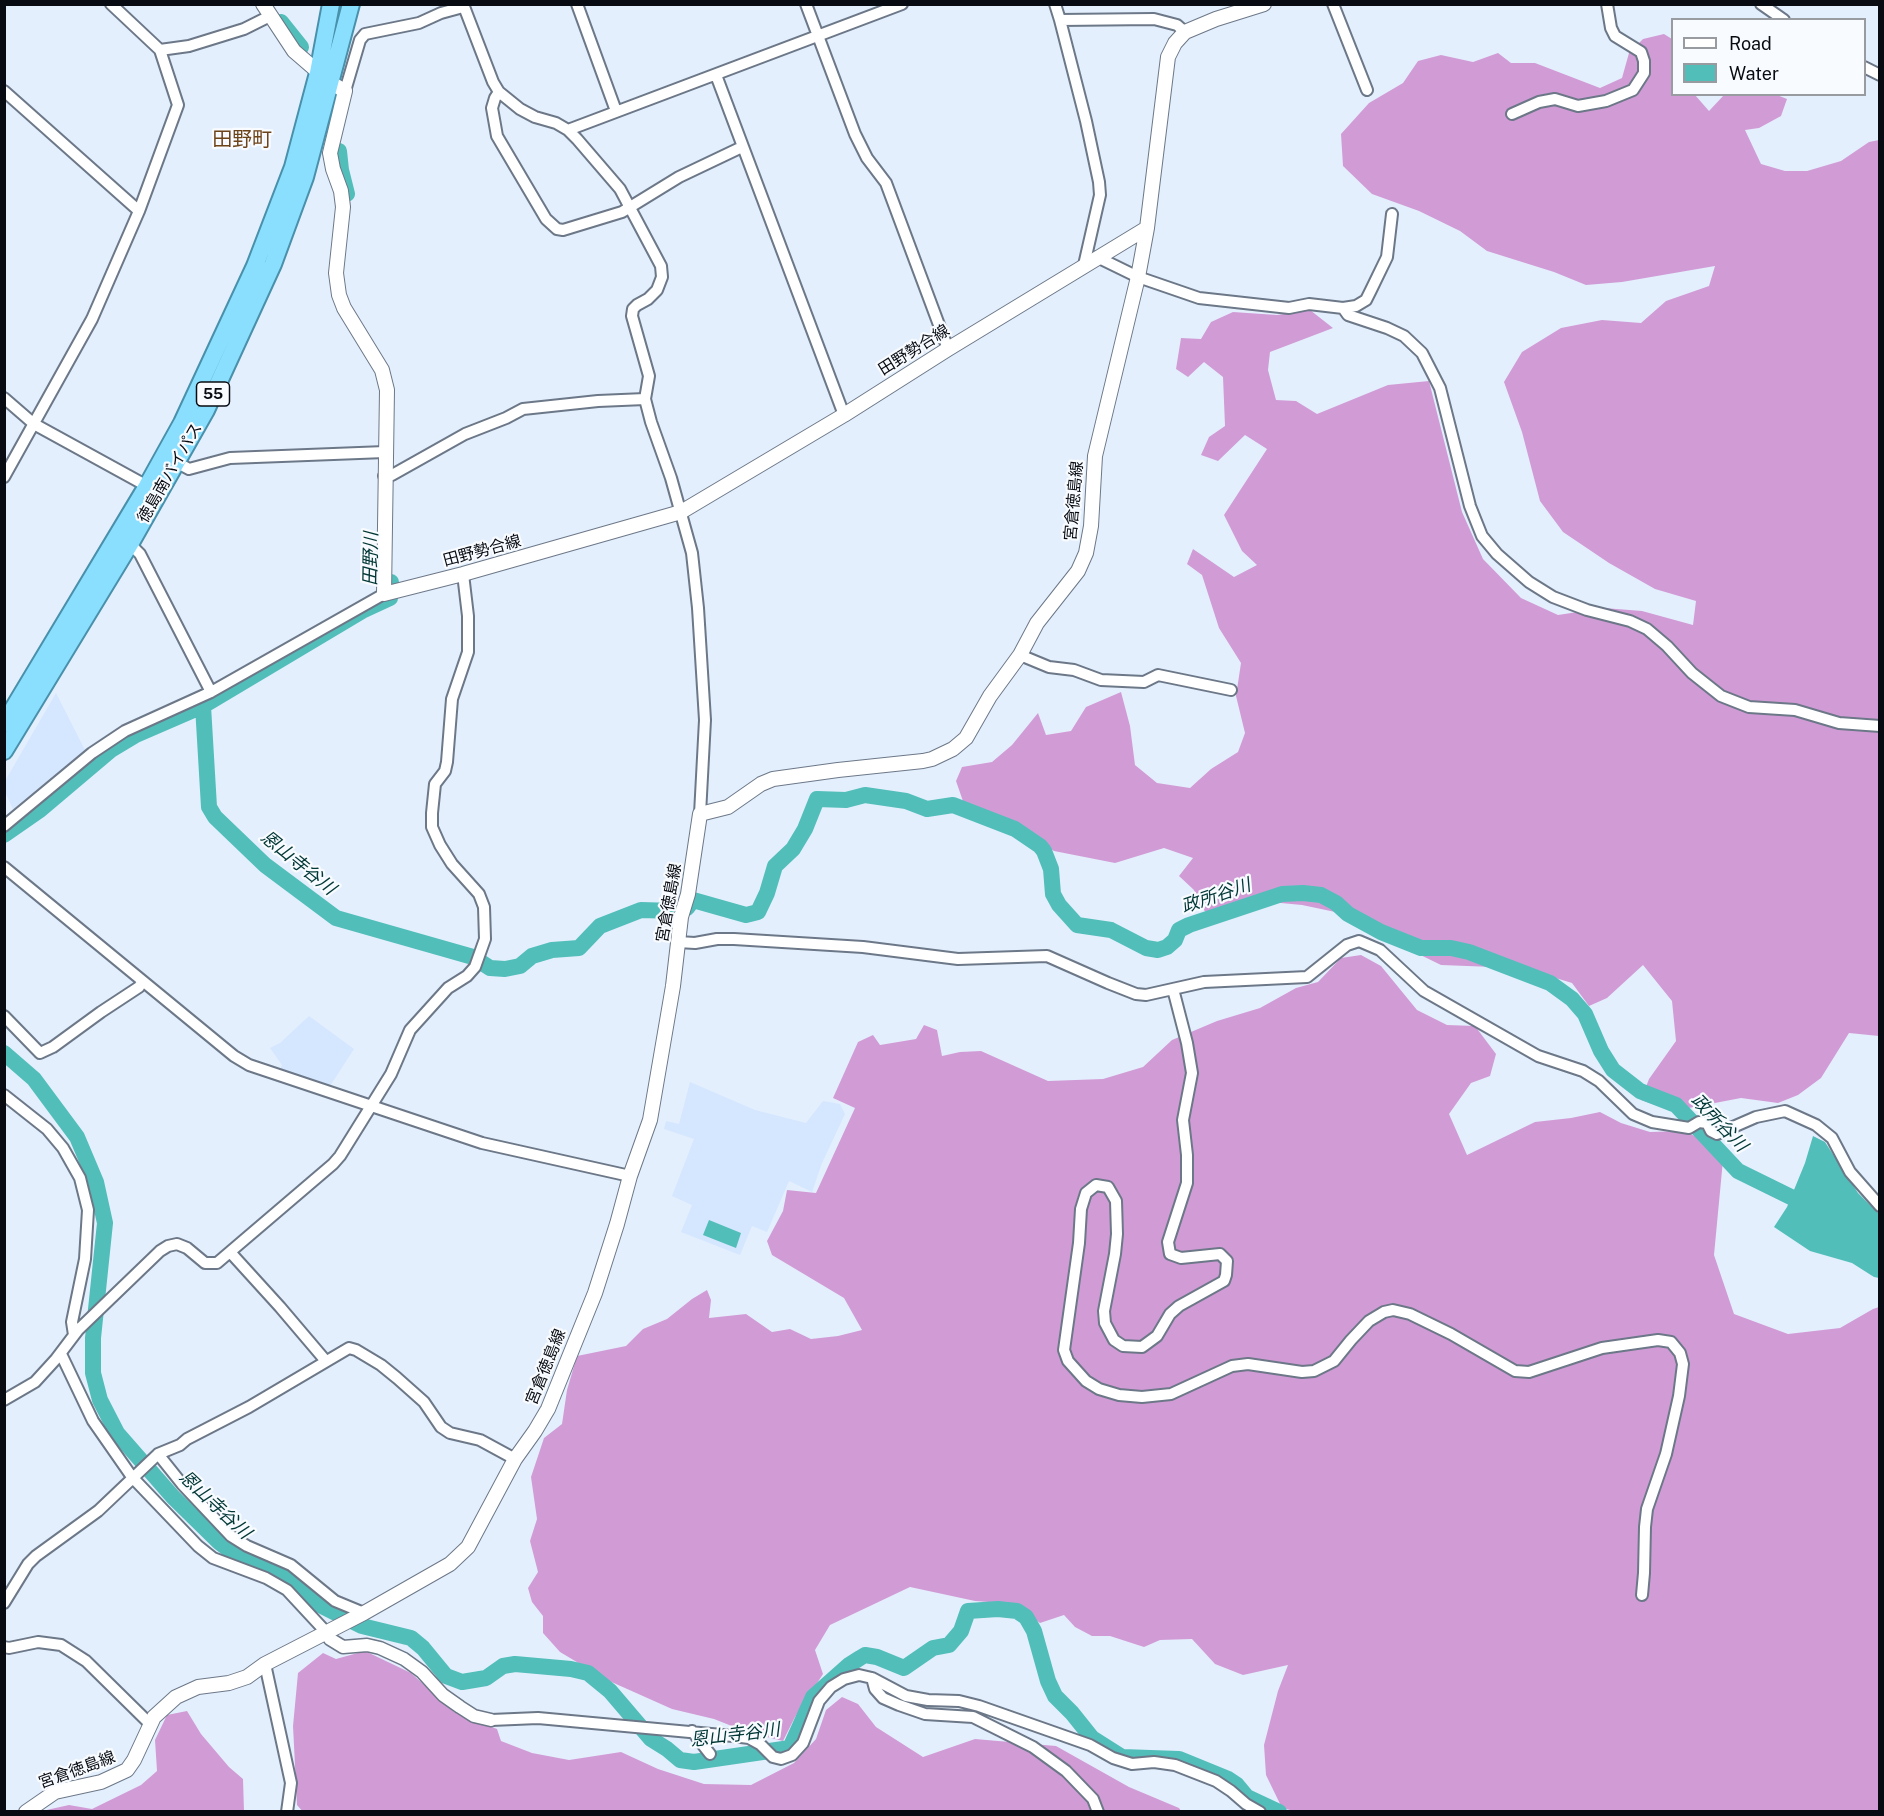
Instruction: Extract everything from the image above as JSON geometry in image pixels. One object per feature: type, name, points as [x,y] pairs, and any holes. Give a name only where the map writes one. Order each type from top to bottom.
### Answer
[{"type":"highway","name":"徳島南バイパス","points":[[4,724],[147,486],[182,423],[255,266],[293,167],[331,82],[331,4]]},
{"type":"highway","name":"徳島南バイパス","points":[[4,751],[130,544],[206,410],[273,264],[305,177],[351,4]]},
{"type":"main road","points":[[1185,32],[1216,19],[1264,4]]},
{"type":"main road","points":[[266,10],[294,51],[331,82],[330,153],[333,169],[342,190],[343,207],[336,273],[339,295],[344,308],[382,370],[387,390],[384,594]]},
{"type":"main road","name":"宮倉徳島線","points":[[26,1812],[55,1792],[101,1782],[127,1770],[134,1760],[149,1724],[159,1711],[176,1697],[198,1688],[230,1683],[247,1677],[450,1564],[468,1547],[515,1459],[536,1431],[548,1409],[595,1293],[630,1176],[650,1120],[662,1057],[681,917],[691,876],[700,814],[728,807],[761,784],[773,779],[923,761],[953,749],[966,738],[990,696],[1020,655],[1037,623],[1071,580],[1086,553],[1091,526],[1095,456],[1138,277],[1147,228],[1168,57],[1175,43],[1185,32]]},
{"type":"main road","name":"田野勢合線","points":[[384,594],[681,512],[844,415],[1147,228]]},
{"type":"street","points":[[4,477],[92,319],[138,211],[178,105],[160,50],[111,4]]},
{"type":"street","points":[[577,4],[616,111]]},
{"type":"street","points":[[806,4],[855,134],[867,158],[886,183],[948,349]]},
{"type":"street","points":[[568,130],[902,4]]},
{"type":"street","points":[[1055,4],[1099,182],[1100,195],[1084,265]]},
{"type":"street","points":[[1333,4],[1367,90]]},
{"type":"street","points":[[1512,114],[1539,102],[1555,99],[1578,106],[1606,101],[1633,90],[1644,73],[1644,61],[1641,52],[1615,36],[1611,28],[1607,4]]},
{"type":"street","points":[[1761,4],[1781,18]]},
{"type":"street","points":[[331,82],[365,34],[419,23],[463,6],[499,92],[535,117],[556,123],[568,130],[620,189],[661,266],[662,277],[657,290],[633,309],[632,316],[649,376],[645,399],[651,422],[661,445],[692,553],[705,720],[700,814]]},
{"type":"street","points":[[160,50],[189,46],[244,29],[266,10]]},
{"type":"street","points":[[1060,20],[1154,19],[1177,25],[1185,32]]},
{"type":"street","points":[[1866,68],[1880,75]]},
{"type":"street","points":[[716,75],[844,415]]},
{"type":"street","points":[[4,91],[138,211]]},
{"type":"street","points":[[499,92],[492,108],[497,136],[546,219],[557,229],[573,228],[622,212],[680,177],[742,147]]},
{"type":"street","points":[[1098,258],[1138,277],[1199,298],[1289,308],[1310,303],[1343,308],[1356,306],[1366,300],[1387,257],[1392,214]]},
{"type":"street","points":[[1343,308],[1348,315],[1404,336],[1422,353],[1440,388],[1470,506],[1482,536],[1497,554],[1529,582],[1553,597],[1587,610],[1630,621],[1647,629],[1667,646],[1692,673],[1721,696],[1749,707],[1795,710],[1839,723],[1880,726]]},
{"type":"street","points":[[4,398],[34,424],[147,486]]},
{"type":"street","points":[[387,476],[465,434],[523,409],[598,401],[645,399]]},
{"type":"street","points":[[176,462],[189,469],[230,458],[385,452]]},
{"type":"street","points":[[130,544],[140,554],[212,692]]},
{"type":"street","points":[[4,1400],[35,1382],[61,1354],[76,1332],[160,1251],[168,1246],[177,1245],[187,1248],[205,1263],[217,1263],[333,1164],[391,1074],[410,1030],[440,996],[467,976],[478,960],[485,939],[484,907],[479,894],[446,855],[432,827],[435,784],[445,771],[447,762],[452,699],[468,652],[468,616],[463,574]]},
{"type":"street","points":[[4,826],[108,741],[124,731],[212,692],[384,594]]},
{"type":"street","points":[[1020,655],[1049,667],[1074,670],[1101,680],[1144,681],[1158,675],[1231,690]]},
{"type":"street","points":[[4,867],[142,982],[234,1056],[249,1065],[482,1143],[630,1176]]},
{"type":"street","points":[[678,942],[695,943],[734,939],[863,947],[958,959],[1047,956],[1136,994],[1146,995],[1204,982],[1307,977],[1347,945],[1359,940],[1380,950],[1425,991],[1538,1056],[1583,1071],[1599,1081],[1633,1114],[1652,1122],[1689,1128],[1699,1122],[1707,1123],[1711,1131],[1717,1134],[1756,1117],[1785,1111],[1809,1121],[1832,1138],[1850,1172],[1880,1206]]},
{"type":"street","points":[[4,1016],[40,1053],[53,1047],[101,1011],[139,987],[142,982]]},
{"type":"street","points":[[1173,989],[1187,1042],[1192,1072],[1183,1120],[1187,1183],[1168,1242],[1170,1254],[1181,1258],[1220,1254],[1227,1261],[1226,1275],[1224,1281],[1179,1306],[1170,1314],[1157,1336],[1142,1347],[1123,1346],[1114,1340],[1105,1323],[1104,1311],[1116,1244],[1116,1201],[1108,1187],[1096,1185],[1086,1193],[1081,1209],[1080,1243],[1064,1350],[1068,1361],[1086,1381],[1099,1389],[1119,1395],[1142,1397],[1171,1394],[1232,1366],[1248,1364],[1302,1372],[1314,1371],[1334,1361],[1369,1321],[1384,1312],[1393,1310],[1410,1314],[1451,1334],[1515,1371],[1529,1372],[1602,1348],[1658,1340],[1671,1342],[1680,1353],[1683,1364],[1679,1396],[1666,1454],[1647,1509],[1644,1527],[1642,1595]]},
{"type":"street","points":[[4,1095],[47,1129],[63,1148],[80,1178],[88,1210],[85,1259],[72,1322],[76,1332]]},
{"type":"street","points":[[230,1252],[326,1360]]},
{"type":"street","points":[[4,1603],[28,1564],[98,1511],[156,1456],[249,1407],[349,1348],[381,1365],[415,1394],[424,1402],[441,1427],[450,1433],[480,1440],[515,1459]]},
{"type":"street","points":[[61,1354],[93,1421],[135,1474],[198,1546],[213,1558],[266,1578],[287,1590],[331,1629],[330,1639],[343,1647],[367,1645],[404,1659],[422,1672],[443,1695],[474,1716],[491,1720],[538,1718],[749,1738],[773,1756],[781,1759],[792,1755],[803,1743],[819,1701],[831,1687],[844,1679],[859,1675],[872,1678],[906,1696],[928,1700],[959,1701],[979,1706],[1090,1745],[1113,1758],[1131,1764],[1154,1762],[1175,1765],[1216,1781],[1232,1791],[1245,1804],[1260,1812]]},
{"type":"street","points":[[156,1456],[231,1536],[247,1546],[291,1565],[334,1601],[361,1614]]},
{"type":"street","points":[[4,1647],[38,1642],[61,1645],[86,1661],[149,1724]]},
{"type":"street","points":[[265,1665],[291,1784],[287,1812]]},
{"type":"street","points":[[872,1678],[875,1689],[883,1698],[899,1706],[925,1714],[972,1717],[1033,1748],[1066,1771],[1093,1799],[1098,1812]]},
{"type":"street","points":[[692,1731],[710,1754]]},
{"type":"shaded area","points":[[1664,34],[1671,38],[1671,96],[1696,96],[1709,111],[1723,96],[1780,96],[1787,99],[1781,116],[1759,128],[1745,130],[1761,164],[1785,171],[1807,171],[1841,161],[1869,142],[1879,140],[1879,1036],[1849,1033],[1821,1078],[1798,1095],[1778,1103],[1741,1098],[1673,1111],[1641,1100],[1649,1079],[1676,1041],[1672,1001],[1643,965],[1607,998],[1589,1006],[1572,983],[1536,972],[1493,967],[1441,965],[1400,945],[1378,922],[1340,913],[1302,905],[1270,902],[1244,914],[1218,922],[1199,906],[1194,890],[1179,876],[1193,858],[1164,848],[1115,863],[1054,851],[1016,826],[965,807],[956,781],[962,767],[992,762],[1012,745],[1038,713],[1046,735],[1071,731],[1086,707],[1121,692],[1130,726],[1135,765],[1157,783],[1190,788],[1211,769],[1238,752],[1245,733],[1236,696],[1241,663],[1219,628],[1202,575],[1187,564],[1193,549],[1234,577],[1257,565],[1242,551],[1224,515],[1267,449],[1245,435],[1218,461],[1201,455],[1209,437],[1225,426],[1223,377],[1204,362],[1188,377],[1176,369],[1181,338],[1201,339],[1211,322],[1233,312],[1277,315],[1310,310],[1333,328],[1270,352],[1268,370],[1276,400],[1296,401],[1317,414],[1388,385],[1429,381],[1462,512],[1483,559],[1521,598],[1558,615],[1604,608],[1642,611],[1693,625],[1696,601],[1655,589],[1609,563],[1563,532],[1540,501],[1522,432],[1504,382],[1522,352],[1561,328],[1602,320],[1641,323],[1666,301],[1709,286],[1715,266],[1622,282],[1586,285],[1554,272],[1487,251],[1460,231],[1419,211],[1372,194],[1343,166],[1341,134],[1369,103],[1403,83],[1418,61],[1441,55],[1473,62],[1498,53],[1511,63],[1535,63],[1600,88],[1622,78],[1629,53],[1643,39]]},
{"type":"shaded area","points":[[56,693],[85,750],[13,809],[5,792],[5,781]]},
{"type":"shaded area","points":[[1361,955],[1381,966],[1417,1010],[1447,1025],[1475,1026],[1496,1054],[1490,1076],[1471,1083],[1449,1114],[1467,1155],[1535,1122],[1600,1112],[1621,1123],[1650,1132],[1682,1131],[1701,1138],[1723,1160],[1714,1255],[1734,1314],[1788,1334],[1840,1328],[1879,1307],[1879,1811],[1294,1811],[1282,1808],[1266,1775],[1264,1745],[1278,1691],[1288,1665],[1243,1675],[1215,1664],[1192,1639],[1160,1640],[1144,1647],[1110,1636],[1092,1636],[1075,1627],[1064,1615],[1040,1623],[1015,1604],[975,1601],[910,1587],[830,1625],[815,1650],[823,1674],[795,1717],[783,1741],[747,1732],[714,1719],[672,1709],[607,1680],[560,1652],[543,1633],[543,1616],[532,1602],[528,1588],[538,1572],[530,1541],[537,1519],[531,1477],[544,1438],[562,1424],[567,1390],[577,1356],[626,1346],[643,1329],[667,1319],[707,1290],[711,1300],[709,1318],[746,1314],[772,1332],[790,1329],[811,1339],[862,1330],[844,1298],[772,1255],[767,1241],[783,1211],[787,1190],[816,1193],[855,1108],[833,1098],[858,1042],[873,1035],[880,1045],[916,1039],[924,1025],[937,1030],[942,1056],[981,1051],[1048,1081],[1103,1079],[1143,1067],[1172,1040],[1217,1021],[1260,1008],[1296,988],[1318,982],[1341,958]]},
{"type":"shaded area","points":[[309,1016],[354,1049],[330,1086],[280,1070],[282,1065],[270,1048],[280,1043]]},
{"type":"shaded area","points":[[690,1082],[755,1110],[806,1123],[823,1101],[840,1104],[845,1114],[822,1163],[812,1192],[789,1181],[767,1232],[752,1226],[740,1255],[681,1232],[692,1205],[672,1196],[694,1139],[664,1129],[666,1121],[679,1124]]},
{"type":"shaded area","points":[[365,1651],[411,1673],[454,1712],[497,1729],[501,1741],[532,1753],[569,1760],[621,1752],[658,1769],[704,1784],[751,1785],[794,1763],[816,1739],[826,1710],[842,1697],[858,1704],[876,1727],[923,1757],[975,1739],[1056,1746],[1129,1787],[1179,1808],[1181,1811],[303,1812],[297,1805],[293,1726],[298,1673],[323,1653],[336,1659]]},
{"type":"shaded area","points":[[187,1711],[201,1734],[229,1767],[243,1779],[244,1811],[42,1811],[69,1805],[92,1809],[141,1785],[157,1771],[155,1740],[167,1715]]},
{"type":"water","points":[[1813,1136],[1825,1142],[1858,1193],[1879,1214],[1879,1278],[1852,1263],[1810,1251],[1774,1227],[1787,1207]]},
{"type":"water","points":[[709,1220],[741,1233],[736,1248],[703,1235]]},
{"type":"waterway","name":"田野川","points":[[281,22],[301,47]]},
{"type":"waterway","name":"田野川","points":[[339,151],[347,194]]},
{"type":"waterway","name":"田野川","points":[[4,835],[40,810],[111,750],[136,735],[203,706],[364,610],[390,598],[391,582]]},
{"type":"waterway","name":"恩山寺谷川","points":[[203,706],[209,807],[215,817],[265,865],[336,918],[473,957],[490,968],[505,969],[520,966],[532,956],[552,950],[579,948],[600,926],[641,910],[675,911]]},
{"type":"waterway","name":"政所谷川","points":[[687,908],[693,900],[746,915],[758,912],[767,893],[775,866],[793,849],[805,829],[817,799],[846,800],[865,795],[906,801],[927,809],[953,805],[1015,829],[1044,851],[1051,869],[1053,894],[1059,905],[1077,925],[1111,930],[1146,948],[1158,950],[1167,947],[1175,940],[1179,930],[1189,925],[1282,894],[1321,895],[1336,903],[1348,914],[1381,932],[1421,948],[1451,948],[1469,952],[1550,983],[1572,999],[1585,1014],[1601,1051],[1613,1070],[1640,1091],[1676,1105],[1738,1171],[1799,1201]]},
{"type":"waterway","name":"恩山寺谷川","points":[[4,1053],[34,1079],[77,1137],[96,1182],[105,1223],[93,1338],[93,1373],[100,1400],[117,1433],[173,1497],[219,1542],[235,1554],[284,1573],[318,1604],[362,1626],[411,1638],[423,1648],[446,1676],[462,1682],[486,1678],[503,1666],[515,1664],[571,1669],[588,1673],[610,1691],[651,1739],[680,1760],[694,1762],[790,1748],[813,1697],[860,1658],[865,1655],[877,1657],[904,1668],[933,1648],[949,1645],[961,1631],[968,1611],[998,1609],[1017,1611],[1026,1617],[1034,1631],[1048,1681],[1055,1696],[1092,1738],[1122,1757],[1179,1759],[1228,1779],[1237,1785],[1247,1797],[1279,1812]]},
{"type":"district","name":"田野町","points":[[242,140]]}]
